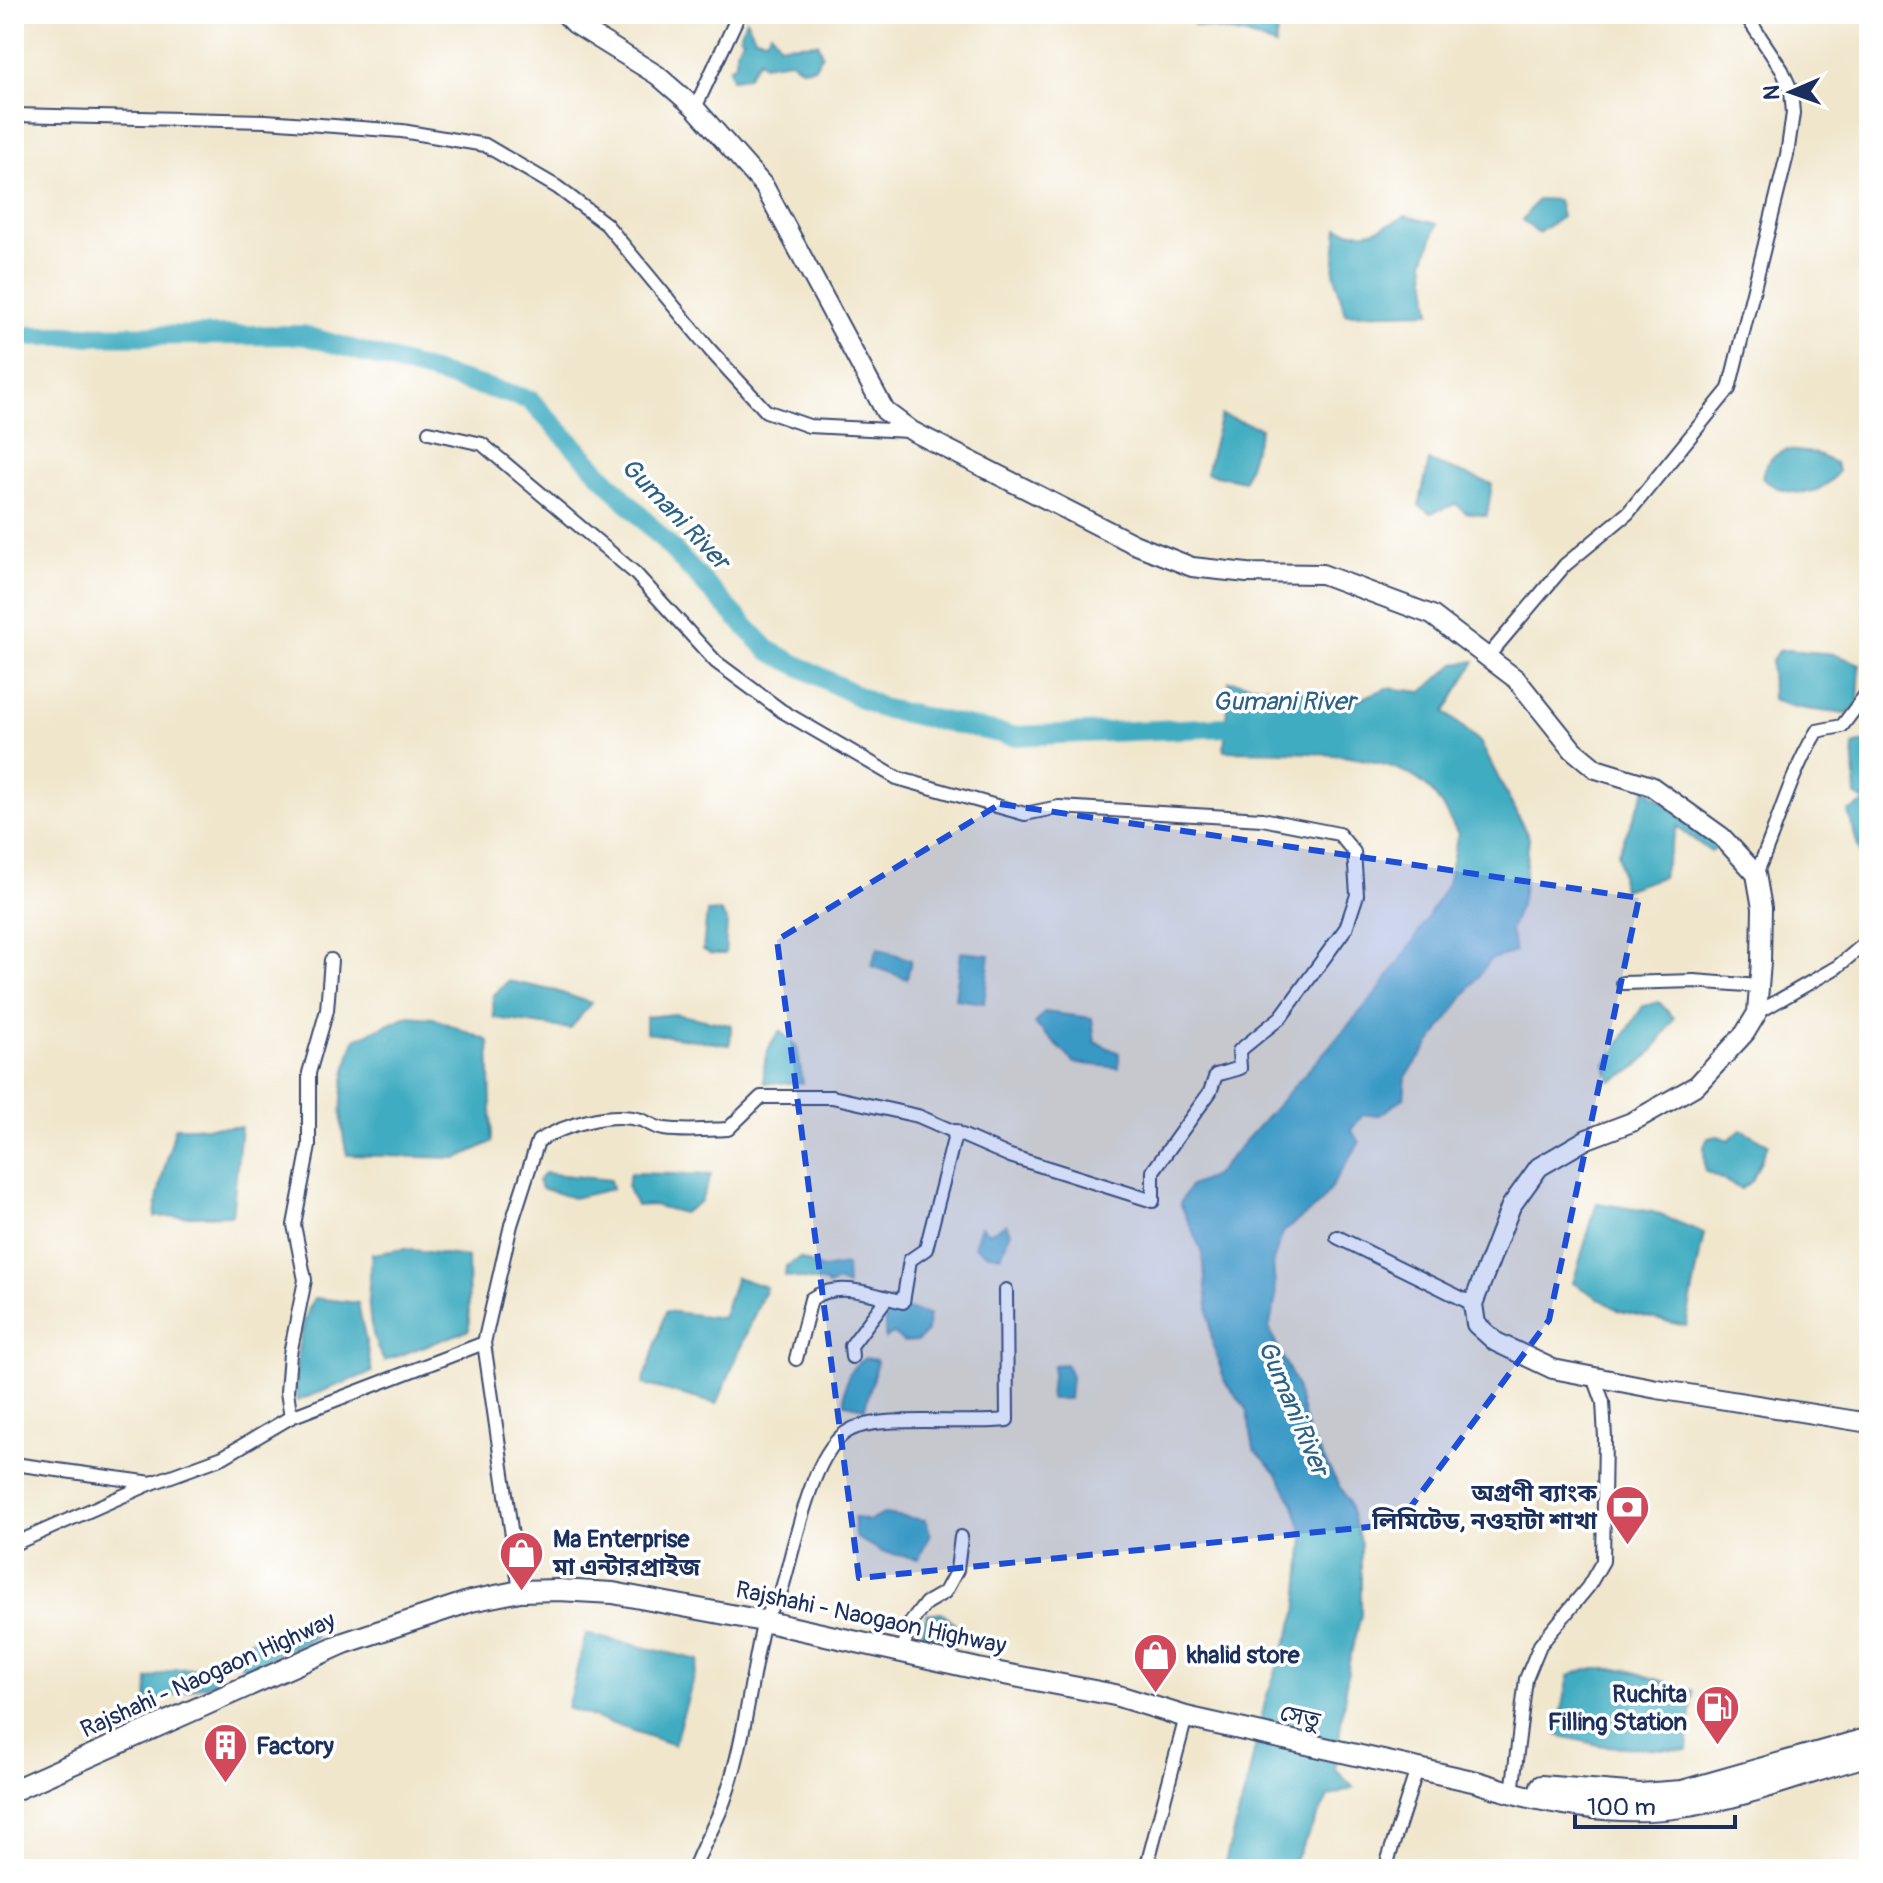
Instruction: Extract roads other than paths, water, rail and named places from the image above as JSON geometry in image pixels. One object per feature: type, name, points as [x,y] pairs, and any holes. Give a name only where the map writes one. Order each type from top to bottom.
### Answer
[{"type":"main road","name":"Rajshahi - Naogaon Highway","points":[[14,1790],[344,1643],[439,1610],[520,1591],[613,1593],[763,1621],[1115,1695],[1224,1726]]},
{"type":"main road","name":"সেতু","points":[[1224,1726],[1417,1769]]},
{"type":"main road","points":[[1512,1788],[1640,1794],[1682,1791],[1869,1738]]},
{"type":"main road","points":[[1417,1769],[1594,1807],[1640,1810],[1682,1807],[1869,1755]]},
{"type":"street","points":[[565,14],[575,24],[657,75],[695,108],[764,186],[885,411],[912,431],[1134,544],[1192,567],[1247,573],[1322,574],[1432,615],[1489,655],[1516,679],[1596,769],[1651,786],[1722,837],[1756,874]]},
{"type":"street","points":[[695,108],[739,14]]},
{"type":"street","points":[[1489,655],[1565,565],[1628,513],[1729,389],[1787,155],[1793,113],[1791,90],[1782,70],[1745,14]]},
{"type":"street","points":[[14,115],[266,121],[402,131],[485,145],[557,187],[606,224],[710,350],[766,411],[809,426],[912,431]]},
{"type":"street","points":[[429,432],[482,444],[635,573],[716,662],[782,711],[897,778],[1025,814],[1059,807],[1262,819],[1339,834],[1354,852],[1357,895],[1346,928],[1281,1017],[1239,1051],[1240,1068],[1216,1075],[1210,1092],[1153,1171],[1153,1201],[1010,1156],[918,1116],[832,1097],[761,1097],[728,1129],[659,1129],[639,1119],[599,1120],[561,1128],[538,1141],[529,1165],[484,1343],[520,1591]]},
{"type":"street","points":[[1869,690],[1842,726],[1817,731],[1782,800],[1756,874],[1762,908],[1759,986],[1757,1013],[1745,1033],[1697,1085],[1632,1122],[1587,1139],[1539,1167],[1511,1206],[1473,1304],[1476,1324],[1496,1342],[1553,1369],[1869,1423]]},
{"type":"street","points":[[1757,1013],[1837,967],[1869,940]]},
{"type":"street","points":[[291,1417],[287,1392],[290,1354],[305,1280],[294,1225],[309,1146],[309,1073],[327,1010],[331,960]]},
{"type":"street","points":[[1623,983],[1694,981],[1759,986]]},
{"type":"street","points":[[796,1359],[811,1299],[824,1290],[856,1290],[903,1302],[910,1260],[926,1249],[956,1131]]},
{"type":"street","points":[[1337,1237],[1473,1304]]},
{"type":"street","points":[[694,1869],[721,1809],[743,1728],[763,1621],[781,1591],[807,1497],[837,1439],[852,1428],[886,1423],[1007,1420],[1006,1290]]},
{"type":"street","points":[[852,1357],[851,1346],[887,1298]]},
{"type":"street","points":[[14,1544],[152,1483],[223,1457],[291,1417],[484,1343]]},
{"type":"street","points":[[1512,1788],[1526,1679],[1535,1656],[1540,1645],[1588,1587],[1603,1561],[1605,1438],[1603,1402],[1594,1377]]},
{"type":"street","points":[[14,1464],[152,1483]]},
{"type":"street","points":[[903,1651],[909,1625],[926,1603],[945,1592],[957,1570],[961,1537]]},
{"type":"street","points":[[1146,1869],[1186,1717]]},
{"type":"street","points":[[1385,1869],[1417,1769]]},
{"type":"water","points":[[1196,14],[1279,14],[1275,46],[1247,35],[1194,25]]},
{"type":"water","points":[[746,19],[755,37],[766,39],[771,32],[780,45],[818,43],[822,55],[815,67],[803,69],[790,61],[763,65],[759,60],[747,77],[732,79],[729,68],[736,63],[736,50],[743,39],[740,36]]},
{"type":"water","points":[[1538,199],[1558,200],[1562,217],[1538,233],[1522,220]]},
{"type":"water","points":[[1406,216],[1437,224],[1424,262],[1431,312],[1345,314],[1334,272],[1338,228],[1373,231]]},
{"type":"water","points":[[1221,415],[1261,428],[1244,481],[1206,473]]},
{"type":"water","points":[[1786,450],[1814,453],[1835,463],[1838,471],[1831,480],[1813,491],[1781,489],[1762,478],[1770,460]]},
{"type":"water","points":[[1429,461],[1492,484],[1487,516],[1465,512],[1456,504],[1431,513],[1419,506]]},
{"type":"water","points":[[1778,651],[1834,654],[1860,664],[1858,706],[1846,714],[1799,708],[1772,699],[1771,662]]},
{"type":"water","points":[[1475,661],[1445,712],[1480,742],[1529,838],[1522,900],[1510,930],[1515,952],[1490,960],[1406,1077],[1404,1098],[1380,1115],[1363,1115],[1351,1130],[1360,1142],[1321,1203],[1283,1232],[1273,1262],[1276,1297],[1269,1329],[1295,1382],[1308,1433],[1348,1501],[1361,1544],[1361,1615],[1349,1662],[1335,1769],[1354,1788],[1328,1797],[1290,1869],[1223,1869],[1246,1788],[1266,1698],[1297,1613],[1304,1538],[1294,1505],[1276,1472],[1254,1449],[1246,1408],[1225,1382],[1212,1342],[1202,1252],[1180,1203],[1190,1186],[1214,1176],[1376,994],[1413,942],[1447,884],[1458,834],[1432,792],[1414,777],[1391,767],[1334,755],[1224,751],[1229,681],[1358,700],[1387,688],[1422,692],[1455,664]]},
{"type":"water","points":[[1869,740],[1869,798],[1862,800],[1856,796],[1853,745]]},
{"type":"water","points":[[1646,788],[1719,847],[1711,852],[1677,827],[1662,877],[1623,890],[1618,853]]},
{"type":"water","points":[[1869,800],[1869,853],[1860,853],[1848,812]]},
{"type":"water","points":[[720,911],[727,921],[725,954],[711,954],[703,950],[707,912]]},
{"type":"water","points":[[878,948],[911,960],[907,979],[871,966]]},
{"type":"water","points":[[961,952],[990,955],[984,1003],[955,999]]},
{"type":"water","points":[[508,981],[556,991],[591,1003],[570,1029],[494,1018],[493,996]]},
{"type":"water","points":[[1659,1002],[1674,1018],[1668,1029],[1641,1063],[1610,1081],[1606,1064],[1643,1006]]},
{"type":"water","points":[[1044,1012],[1092,1018],[1095,1042],[1119,1053],[1119,1068],[1075,1063],[1035,1024]]},
{"type":"water","points":[[675,1014],[731,1025],[730,1045],[646,1033],[646,1017]]},
{"type":"water","points":[[407,1016],[433,1018],[489,1041],[492,1142],[458,1158],[347,1155],[342,1126],[342,1097],[346,1068],[355,1039]]},
{"type":"water","points":[[780,1031],[797,1047],[803,1083],[764,1083],[766,1056]]},
{"type":"water","points":[[175,1127],[241,1127],[232,1215],[155,1217]]},
{"type":"water","points":[[1741,1129],[1768,1144],[1752,1181],[1741,1189],[1705,1171],[1704,1146],[1708,1138],[1718,1136],[1729,1140]]},
{"type":"water","points":[[544,1173],[610,1180],[612,1189],[573,1198],[541,1188],[538,1181]]},
{"type":"water","points":[[630,1173],[711,1175],[701,1201],[683,1213],[653,1205],[636,1206],[627,1186]]},
{"type":"water","points":[[1597,1203],[1653,1212],[1704,1233],[1686,1326],[1620,1311],[1573,1283]]},
{"type":"water","points":[[1006,1224],[1010,1232],[1001,1256],[985,1253],[974,1246],[981,1226],[989,1233]]},
{"type":"water","points":[[404,1249],[468,1257],[469,1330],[384,1361],[373,1336],[369,1309],[372,1254]]},
{"type":"water","points":[[800,1258],[822,1269],[846,1265],[847,1286],[838,1282],[828,1286],[826,1283],[785,1276],[786,1266]]},
{"type":"water","points":[[736,1277],[766,1287],[717,1404],[643,1384],[666,1311],[722,1318]]},
{"type":"water","points":[[314,1298],[358,1303],[372,1372],[297,1401],[298,1348]]},
{"type":"water","points":[[892,1305],[929,1315],[927,1331],[918,1341],[903,1342],[893,1334],[885,1339],[885,1316]]},
{"type":"water","points":[[865,1358],[877,1363],[865,1408],[845,1404],[848,1378],[854,1367]]},
{"type":"water","points":[[1066,1364],[1071,1376],[1069,1399],[1050,1399],[1053,1365]]},
{"type":"water","points":[[884,1514],[925,1520],[930,1533],[919,1559],[882,1552],[855,1537],[854,1517],[869,1521]]},
{"type":"water","points":[[941,1612],[958,1627],[948,1642],[922,1633],[927,1614]]},
{"type":"water","points":[[303,1619],[316,1637],[243,1670],[235,1646]]},
{"type":"water","points":[[586,1634],[699,1660],[674,1745],[567,1708]]},
{"type":"water","points":[[212,1668],[215,1682],[147,1704],[148,1679],[176,1669]]},
{"type":"water","points":[[1586,1669],[1625,1669],[1693,1691],[1687,1750],[1603,1746],[1557,1735],[1569,1676]]},
{"type":"waterway","name":"Gumani River","points":[[14,336],[303,335],[530,400],[768,650],[881,708],[1013,736],[1252,726]]},
{"type":"place","name":"অগ্রণী ব্যাংক লিমিটেড, নওহাটা শাখা","points":[[1628,1546]]},
{"type":"place","name":"Ma Enterprise মা এন্টারপ্রাইজ","points":[[522,1592]]},
{"type":"place","name":"khalid store","points":[[1156,1694]]},
{"type":"place","name":"Ruchita Filling Station","points":[[1718,1747]]},
{"type":"place","name":"Factory","points":[[225,1785]]}]
